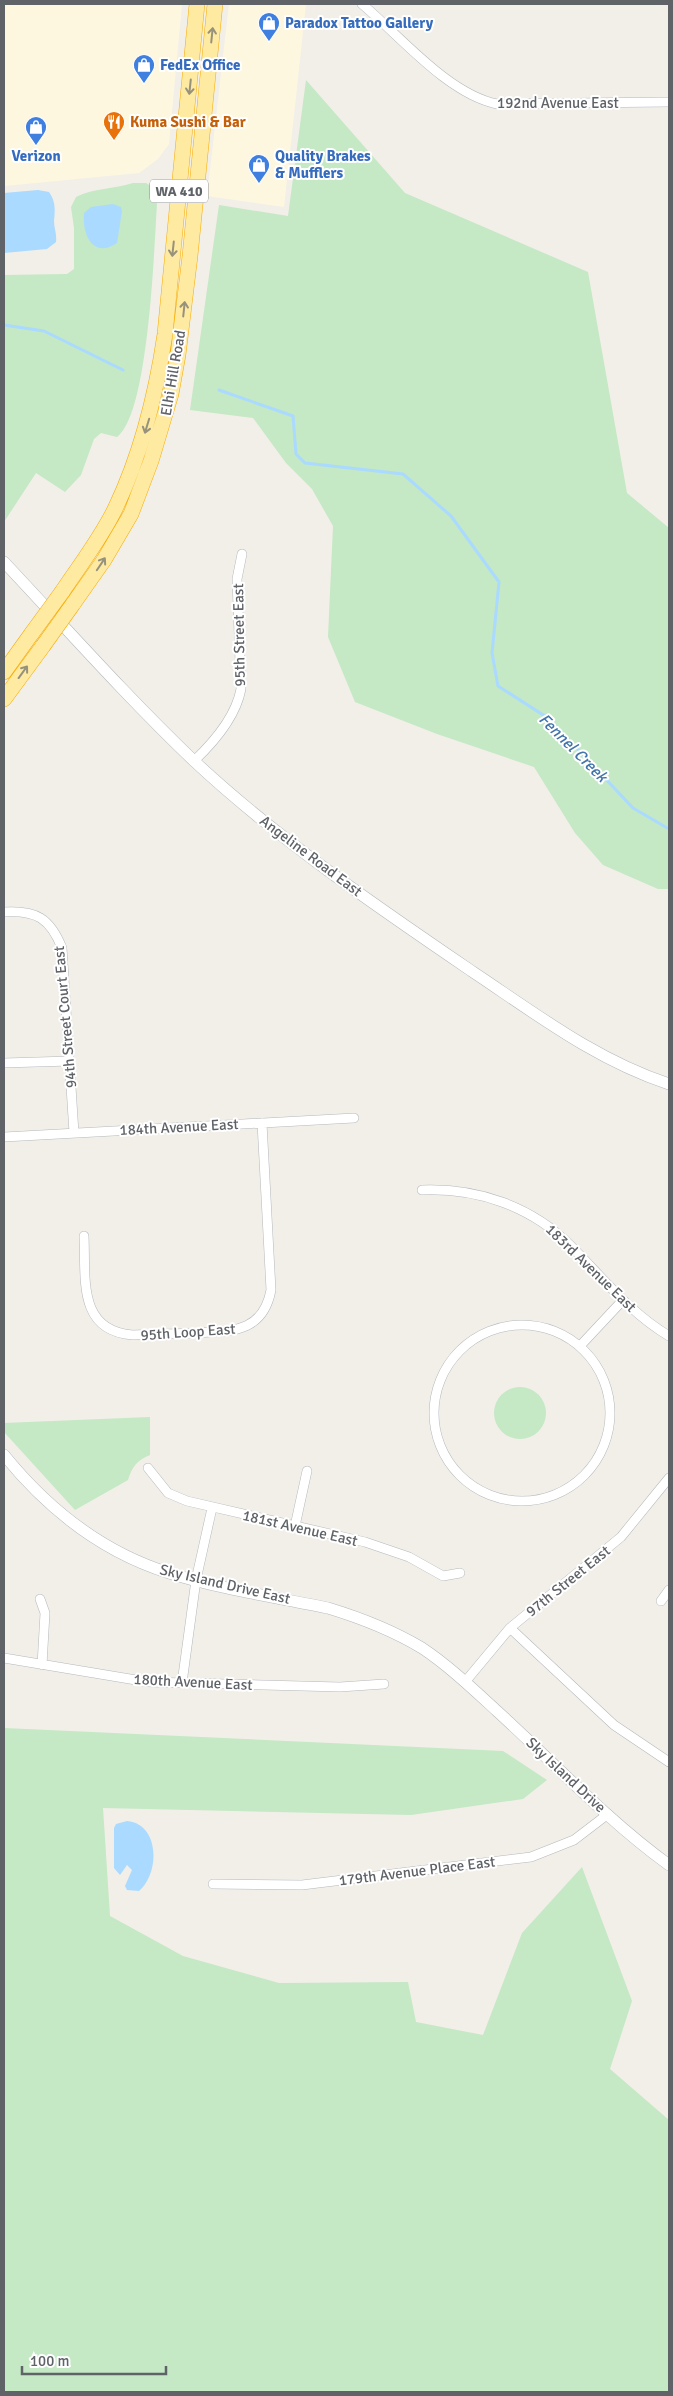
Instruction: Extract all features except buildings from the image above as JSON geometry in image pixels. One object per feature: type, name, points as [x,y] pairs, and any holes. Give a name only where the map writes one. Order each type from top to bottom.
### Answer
[{"type":"highway","name":"Elhi Hill Road","points":[[4,672],[62,592],[115,509],[138,454],[149,418],[159,378],[165,334],[197,4]]},
{"type":"highway","name":"Elhi Hill Road","points":[[4,699],[104,560],[131,514],[154,452],[172,394],[190,256],[215,4]]},
{"type":"street","name":"192nd Avenue East","points":[[362,4],[457,87],[487,102],[497,104],[669,102]]},
{"type":"street","name":"95th Street East","points":[[194,761],[219,732],[239,698],[241,689],[237,579],[242,554]]},
{"type":"street","name":"Angeline Road East","points":[[4,562],[124,690],[194,761],[264,822],[427,941],[557,1029],[610,1061],[669,1084]]},
{"type":"street","name":"94th Street Court East","points":[[4,912],[30,912],[45,920],[56,932],[62,948],[74,1133]]},
{"type":"street","points":[[4,1064],[70,1061]]},
{"type":"street","name":"184th Avenue East","points":[[4,1137],[354,1118]]},
{"type":"street","name":"95th Loop East","points":[[84,1236],[88,1299],[95,1317],[108,1329],[122,1334],[133,1335],[233,1331],[251,1324],[262,1314],[268,1305],[271,1290],[262,1123]]},
{"type":"street","name":"183rd Avenue East","points":[[422,1190],[454,1190],[477,1194],[520,1209],[557,1233],[623,1300],[646,1321],[669,1336]]},
{"type":"street","points":[[580,1346],[623,1300]]},
{"type":"street","points":[[518,1325],[542,1327],[557,1332],[580,1346],[598,1367],[605,1382],[610,1407],[609,1426],[604,1445],[596,1460],[585,1474],[557,1494],[529,1500],[516,1500],[493,1495],[467,1481],[456,1470],[444,1453],[435,1416],[438,1389],[444,1374],[455,1356],[482,1335],[504,1327],[518,1325]]},
{"type":"street","name":"Sky Island Drive East","points":[[4,1455],[28,1484],[80,1528],[111,1548],[168,1573],[354,1615],[378,1625],[423,1649],[466,1682]]},
{"type":"street","name":"181st Avenue East","points":[[148,1468],[168,1493],[212,1508],[387,1549],[409,1557],[443,1576],[460,1573]]},
{"type":"street","points":[[295,1526],[307,1471]]},
{"type":"street","name":"97th Street East","points":[[466,1682],[510,1628],[607,1551],[621,1537],[669,1478]]},
{"type":"street","points":[[182,1683],[196,1580],[212,1508]]},
{"type":"street","points":[[661,1601],[669,1590]]},
{"type":"street","points":[[40,1599],[45,1613],[42,1666]]},
{"type":"street","points":[[510,1628],[614,1725],[669,1762]]},
{"type":"street","name":"180th Avenue East","points":[[4,1658],[116,1678],[182,1683],[340,1687],[384,1684]]},
{"type":"street","name":"Sky Island Drive","points":[[466,1682],[637,1842],[669,1865]]},
{"type":"street","name":"179th Avenue Place East","points":[[213,1884],[302,1885],[531,1856],[574,1840],[608,1814]]},
{"type":"shaded area","points":[[4,4],[182,4],[169,144],[158,159],[139,173],[4,186]]},
{"type":"shaded area","points":[[229,4],[306,4],[284,207],[207,196]]},
{"type":"green space","points":[[306,80],[405,193],[588,272],[627,493],[669,528],[669,889],[658,889],[603,865],[575,833],[534,767],[437,734],[355,702],[328,637],[333,526],[312,489],[286,463],[253,418],[190,410],[219,205],[288,216]]},
{"type":"green space","points":[[133,183],[146,183],[154,188],[157,204],[148,328],[143,365],[128,422],[117,437],[101,433],[94,439],[81,475],[65,492],[36,473],[4,522],[4,275],[67,274],[74,269],[74,228],[71,207],[76,197],[90,192]]},
{"type":"green space","points":[[515,1387],[525,1387],[539,1394],[546,1408],[546,1418],[539,1432],[525,1439],[515,1439],[505,1435],[498,1428],[494,1418],[494,1408],[498,1398],[505,1391]]},
{"type":"green space","points":[[150,1417],[150,1455],[136,1464],[128,1480],[75,1510],[4,1432],[4,1423]]},
{"type":"green space","points":[[4,1728],[503,1751],[547,1780],[523,1799],[411,1815],[103,1808],[110,1916],[183,1956],[279,1983],[408,1982],[416,2022],[483,2035],[522,1933],[582,1867],[632,2001],[610,2069],[669,2120],[669,2392],[4,2392]]},
{"type":"water","points":[[38,190],[49,192],[53,199],[56,242],[47,249],[4,253],[4,193]]},
{"type":"water","points":[[113,204],[121,207],[122,211],[117,243],[109,247],[101,248],[95,246],[87,236],[84,213],[91,207]]},
{"type":"water","points":[[127,1821],[138,1824],[146,1831],[151,1840],[153,1850],[151,1873],[139,1891],[127,1890],[125,1886],[132,1870],[127,1865],[120,1875],[114,1868],[114,1828],[116,1824]]},
{"type":"waterway","name":"Fennel Creek","points":[[4,325],[44,331],[123,370]]},
{"type":"waterway","name":"Fennel Creek","points":[[219,390],[293,416],[296,454],[305,463],[403,474],[451,516],[499,582],[492,653],[498,686],[548,718],[633,808],[669,829]]},
{"type":"place","name":"Paradox Tattoo Gallery","points":[[269,42]]},
{"type":"place","name":"FedEx Office","points":[[144,84]]},
{"type":"place","name":"Kuma Sushi & Bar","points":[[114,141]]},
{"type":"place","name":"Verizon","points":[[36,146]]},
{"type":"place","name":"Quality Brakes & Mufflers","points":[[259,184]]}]
